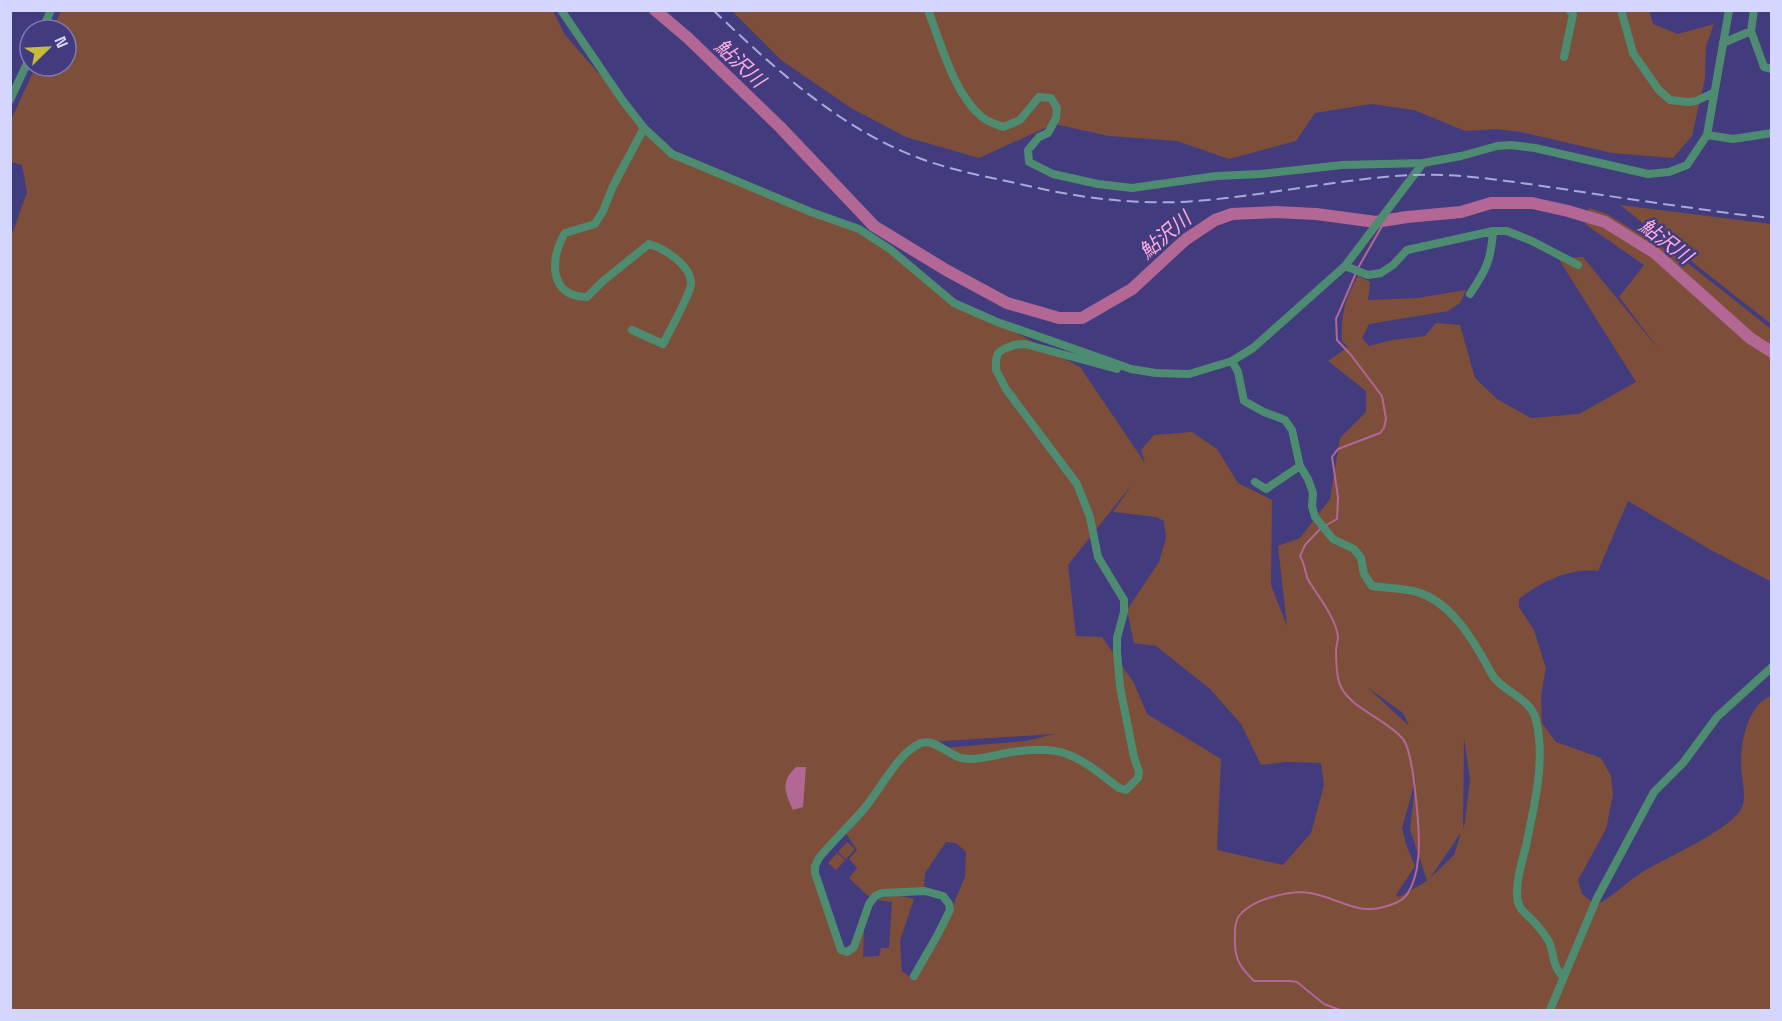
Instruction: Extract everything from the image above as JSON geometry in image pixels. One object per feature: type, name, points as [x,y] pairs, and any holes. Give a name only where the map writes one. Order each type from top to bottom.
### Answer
[{"type":"street","points":[[561,10],[601,72],[644,128],[672,154],[811,212],[859,229],[891,250],[954,303],[997,322],[1131,369],[1156,373]]},
{"type":"street","points":[[928,10],[959,87],[968,103],[984,118],[1003,127],[1020,120],[1039,97],[1051,98],[1057,108],[1056,118],[1048,133],[1039,137],[1028,150],[1029,162],[1053,174],[1098,184],[1132,188],[1216,176],[1260,174],[1342,165],[1423,163],[1497,146],[1511,145],[1535,148],[1648,174],[1669,172],[1687,165],[1707,135],[1729,10]]},
{"type":"street","points":[[1564,57],[1573,14],[1569,10]]},
{"type":"street","points":[[1622,10],[1633,53],[1658,89],[1670,100],[1696,101],[1713,93]]},
{"type":"street","points":[[1754,10],[1751,31],[1764,67],[1772,69]]},
{"type":"street","points":[[1723,43],[1751,31]]},
{"type":"street","points":[[10,100],[20,78]]},
{"type":"street","points":[[632,330],[663,344],[691,284],[688,273],[681,262],[649,243],[587,297],[579,297],[566,291],[557,282],[554,262],[560,241],[565,233],[595,224],[644,128]]},
{"type":"street","points":[[1707,135],[1733,139],[1772,133]]},
{"type":"street","points":[[914,976],[950,910],[943,896],[925,891],[882,893],[875,896],[869,904],[854,947],[847,952],[841,950],[815,873],[819,858],[863,810],[908,751],[920,743],[931,742],[962,758],[1050,749],[1062,751],[1085,762],[1119,788],[1126,790],[1138,778],[1139,772],[1120,687],[1117,638],[1124,612],[1124,600],[1098,558],[1090,517],[1077,484],[999,379],[996,370],[998,353],[1014,345],[1025,344],[1132,372],[1156,373],[1189,374],[1232,361],[1253,348],[1345,266],[1423,163]]},
{"type":"street","points":[[1345,266],[1368,275],[1381,273],[1393,265],[1407,250],[1493,231],[1507,231],[1578,265]]},
{"type":"street","points":[[1470,294],[1485,271],[1492,246],[1493,231]]},
{"type":"street","points":[[1232,361],[1238,372],[1244,401],[1285,420],[1292,430],[1300,466],[1308,479],[1312,493],[1315,517],[1333,539],[1354,549],[1361,558],[1364,574],[1372,586],[1413,591],[1427,596],[1455,618],[1474,642],[1492,676],[1529,705],[1536,718],[1540,756],[1539,777],[1520,874],[1519,906],[1550,942],[1555,965],[1563,977]]},
{"type":"street","points":[[1255,482],[1266,489],[1300,466]]},
{"type":"street","points":[[1550,1011],[1597,898],[1654,792],[1683,763],[1717,717],[1772,667]]},
{"type":"shaded area","points":[[1649,10],[1653,24],[1678,34],[1714,24],[1706,46],[1705,78],[1692,136],[1673,158],[1612,153],[1521,132],[1497,129],[1465,131],[1414,110],[1371,104],[1315,113],[1296,141],[1229,159],[1177,141],[1109,136],[1054,124],[979,158],[906,137],[851,108],[781,60],[732,11]]},
{"type":"shaded area","points":[[61,11],[553,11],[565,35],[623,101],[649,138],[705,167],[869,236],[944,294],[1080,367],[1145,463],[1141,450],[1154,435],[1192,432],[1217,449],[1238,483],[1272,500],[1271,585],[1287,626],[1278,546],[1300,538],[1330,499],[1340,438],[1366,412],[1366,391],[1328,361],[1348,347],[1342,341],[1343,314],[1358,275],[1370,282],[1368,300],[1417,298],[1466,290],[1460,303],[1448,311],[1369,324],[1362,338],[1369,346],[1392,340],[1425,336],[1436,323],[1460,325],[1475,378],[1497,399],[1531,418],[1579,414],[1636,382],[1558,258],[1583,257],[1661,352],[1619,297],[1644,265],[1585,224],[1589,208],[1607,214],[1686,262],[1771,329],[1771,584],[1770,581],[1709,549],[1628,501],[1598,571],[1566,574],[1537,587],[1519,599],[1519,607],[1534,630],[1546,668],[1541,696],[1542,723],[1556,742],[1601,758],[1611,776],[1613,795],[1606,829],[1578,880],[1582,894],[1596,905],[1641,873],[1727,824],[1737,814],[1744,801],[1741,763],[1744,734],[1751,715],[1763,701],[1771,696],[1771,1010],[11,1010],[10,229],[13,232],[27,192],[22,165],[11,162],[11,120],[30,78],[78,78],[78,18],[58,18]],"holes":[[[1133,483],[1113,512],[1156,517],[1164,521],[1166,538],[1159,562],[1127,610],[1134,643],[1156,646],[1210,689],[1241,724],[1261,765],[1286,762],[1321,763],[1324,785],[1311,833],[1283,865],[1217,850],[1221,759],[1147,714],[1134,683],[1102,637],[1076,636],[1068,565]],[[1367,687],[1403,713],[1409,726]],[[1054,734],[1026,741],[942,748],[929,742]],[[1464,737],[1470,779],[1463,829]],[[1416,778],[1410,829],[1427,881],[1399,897],[1396,895],[1415,866],[1402,828]],[[845,832],[857,850],[849,859],[857,868],[849,878],[868,896],[924,888],[925,873],[946,842],[956,843],[966,852],[965,876],[939,941],[914,980],[902,971],[900,941],[914,899],[896,896],[877,900],[892,902],[889,948],[881,948],[879,956],[863,957],[864,932],[862,928],[844,955],[815,872],[831,845]],[[1460,834],[1454,855],[1430,878]]]},
{"type":"shaded area","points":[[1620,205],[1771,224],[1771,324]]},
{"type":"shaded area","points":[[796,767],[806,767],[803,807],[793,810],[788,798],[786,782]]},
{"type":"shaded area","points":[[847,842],[855,849],[846,859],[838,852]]},
{"type":"shaded area","points":[[837,853],[845,860],[836,870],[828,863]]},
{"type":"waterway","name":"鮎沢川","points":[[655,10],[688,38],[780,127],[874,226],[946,270],[1007,303],[1059,318],[1082,318],[1132,289],[1185,240],[1215,220],[1232,214],[1276,212],[1316,214],[1376,222],[1461,212],[1491,203],[1532,203],[1605,222],[1655,253],[1750,338],[1772,352]]},
{"type":"waterway","points":[[1358,268],[1386,219]]},
{"type":"waterway","points":[[1325,526],[1337,519],[1338,497],[1332,457],[1338,449],[1380,433],[1386,419],[1382,396],[1337,340],[1336,319],[1356,273]]},
{"type":"waterway","points":[[1320,529],[1305,545],[1300,556],[1308,580],[1335,624],[1338,637],[1336,665],[1341,687],[1353,702],[1396,732],[1407,747],[1417,816],[1418,863],[1408,893],[1402,900],[1395,903],[1370,909],[1351,906],[1310,893],[1282,894],[1262,900],[1245,910],[1239,916],[1235,926],[1235,941],[1238,960],[1254,981],[1297,982],[1324,1004],[1340,1010]]},
{"type":"railway","points":[[713,10],[784,74],[835,113],[862,130],[932,163],[1043,189],[1121,201],[1180,202],[1238,197],[1383,177],[1450,175],[1772,218]]}]
